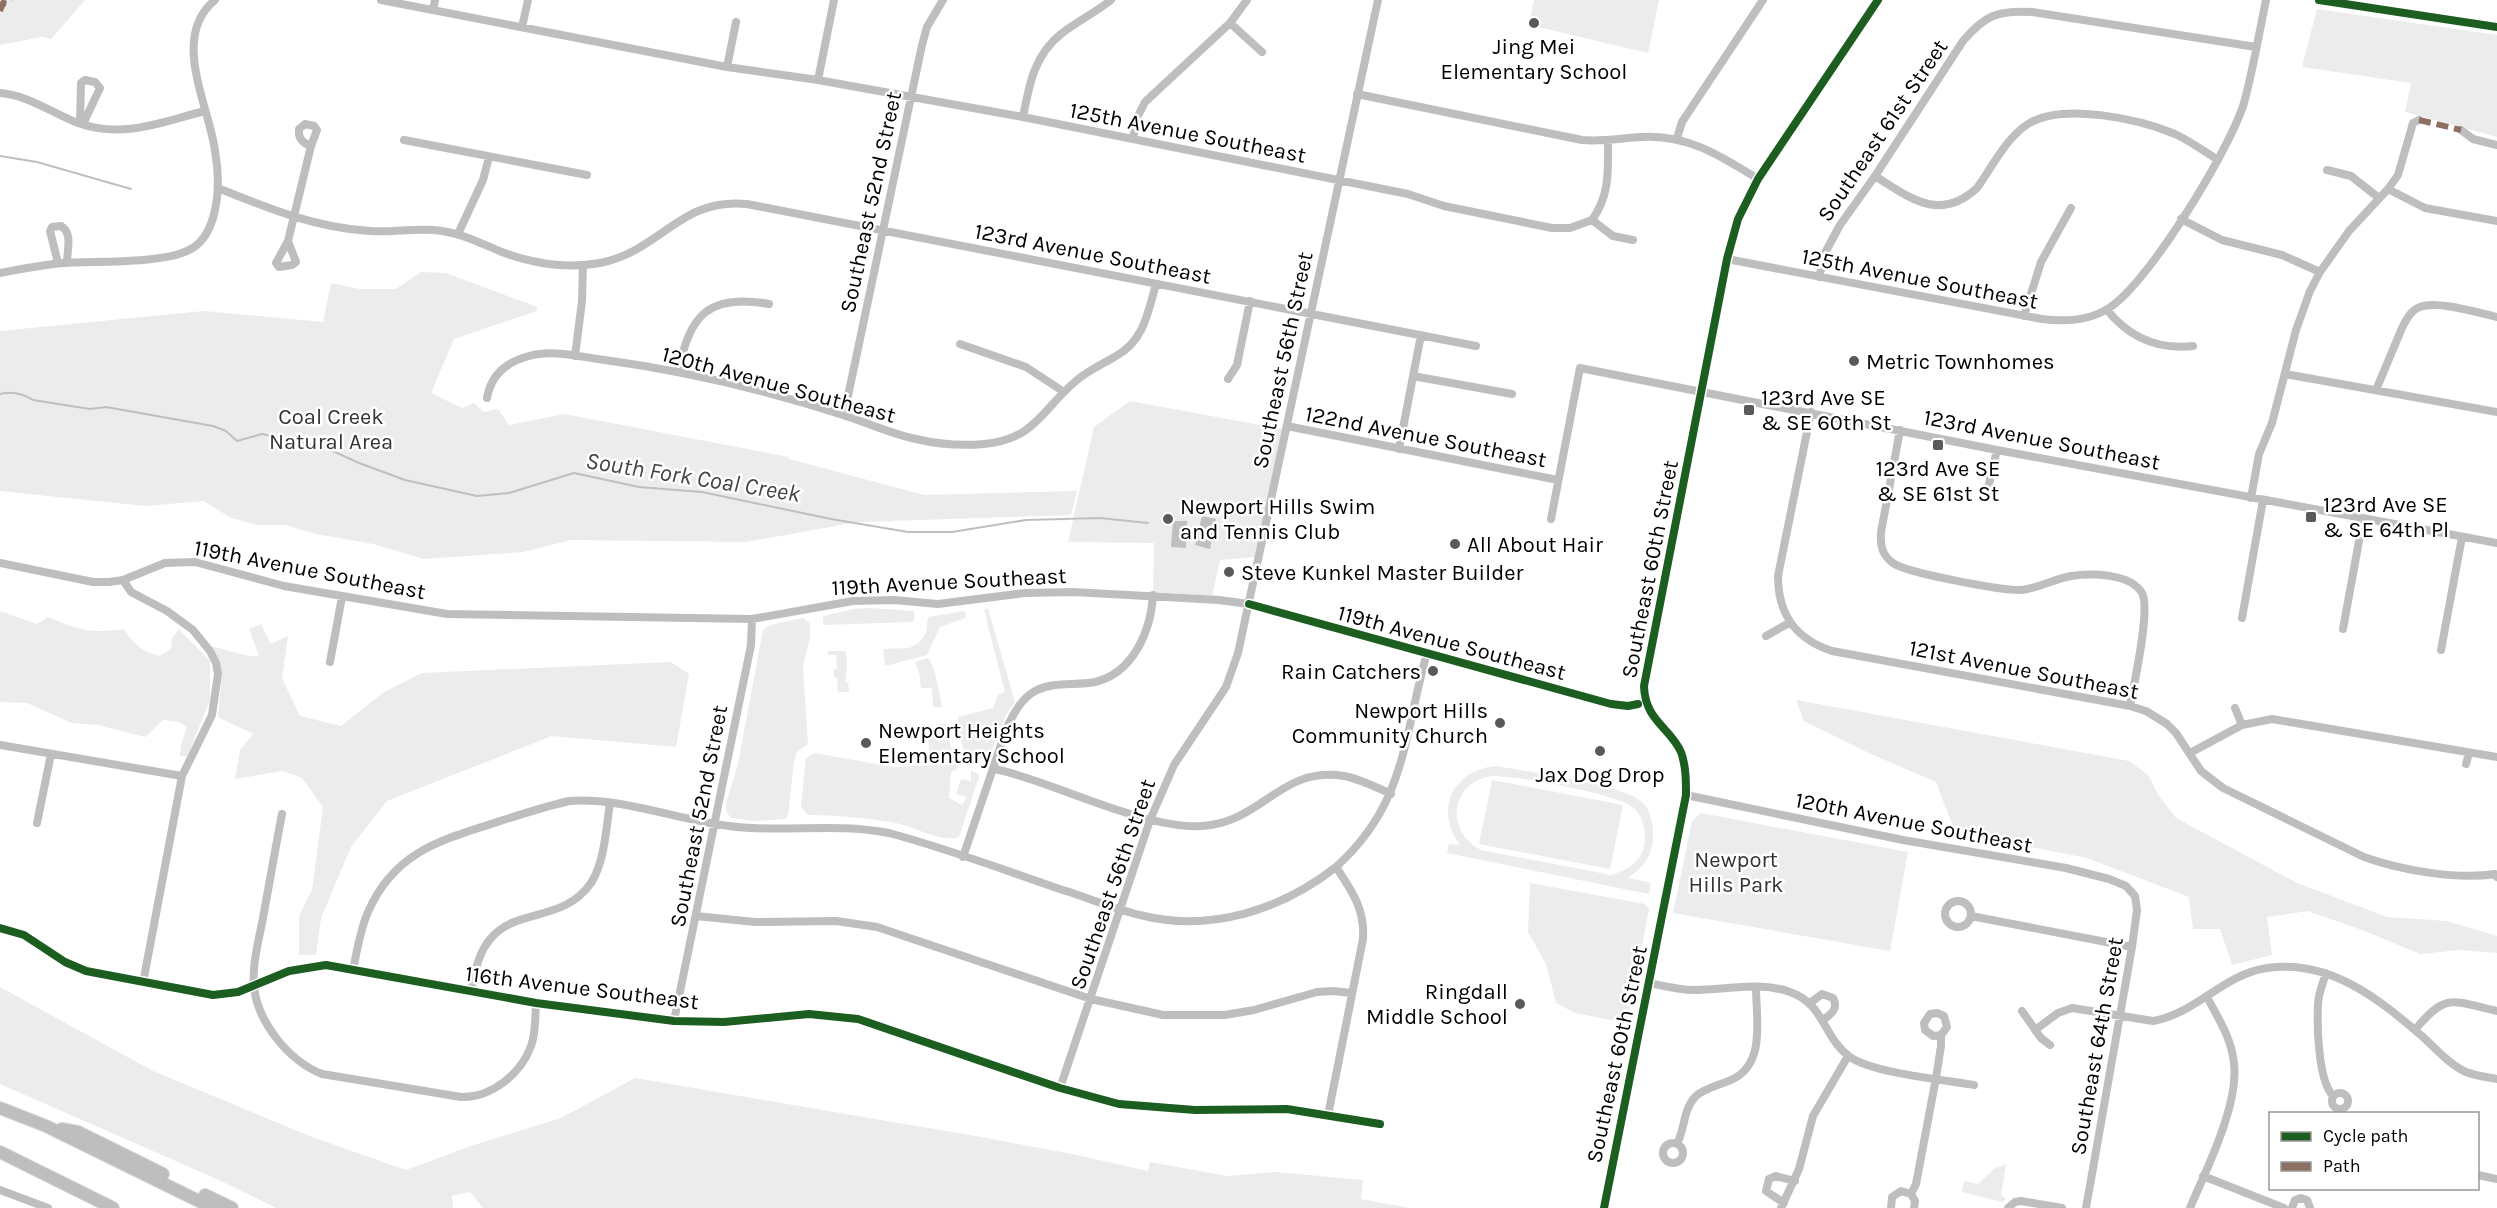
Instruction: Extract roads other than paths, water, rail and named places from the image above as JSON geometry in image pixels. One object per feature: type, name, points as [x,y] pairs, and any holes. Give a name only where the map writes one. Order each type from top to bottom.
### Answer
[{"type":"highway","points":[[0,1108],[46,1126],[213,1208]]},
{"type":"highway","points":[[46,1126],[78,1132],[232,1208]]},
{"type":"highway","points":[[0,1152],[113,1208]]},
{"type":"street","points":[[0,273],[62,263],[165,257],[190,250],[204,238],[214,213],[218,188],[215,148],[193,51],[199,25],[215,0]]},
{"type":"street","name":"125th Avenue Southeast","points":[[381,0],[727,67],[910,96],[1133,138],[1408,194],[1444,206],[1552,228],[1570,228],[1592,220]]},
{"type":"street","points":[[433,10],[435,0]]},
{"type":"street","points":[[522,27],[528,0]]},
{"type":"street","points":[[818,80],[834,0]]},
{"type":"street","name":"Southeast 52nd Street","points":[[844,415],[910,96],[927,27],[943,0]]},
{"type":"street","points":[[1023,117],[1031,78],[1049,45],[1111,0]]},
{"type":"street","points":[[1133,138],[1138,116],[1145,102],[1230,23],[1247,0]]},
{"type":"street","name":"Southeast 56th Street","points":[[1060,1088],[1150,820],[1174,765],[1226,687],[1239,653],[1378,0]]},
{"type":"street","points":[[1677,138],[1682,122],[1763,0]]},
{"type":"street","name":"Southeast 60th Street","points":[[1604,1208],[1686,795],[1681,752],[1656,721],[1646,701],[1645,677],[1726,259],[1738,219],[1758,179],[1878,0]]},
{"type":"street","points":[[2193,346],[2168,347],[2151,342],[2122,327],[2107,310],[2139,279],[2181,219],[2218,160],[2243,104],[2266,0]]},
{"type":"street","name":"Southeast 61st Street","points":[[1819,277],[1832,238],[1963,41],[1972,30],[1993,14],[2014,11],[2032,12],[2256,47]]},
{"type":"street","points":[[727,67],[736,22]]},
{"type":"street","points":[[1230,23],[1262,52]]},
{"type":"street","points":[[85,80],[95,82],[100,88],[81,124],[81,83],[85,80]]},
{"type":"street","points":[[0,93],[26,99],[81,124],[105,130],[130,130],[205,111]]},
{"type":"street","points":[[1357,94],[1582,140],[1608,142],[1642,136],[1677,138],[1710,150],[1758,179]]},
{"type":"street","points":[[1875,176],[1925,205],[1950,204],[1971,194],[2015,134],[2047,114],[2069,112],[2145,124],[2177,136],[2218,160]]},
{"type":"street","points":[[2251,498],[2259,454],[2272,423],[2301,314],[2320,272],[2349,231],[2388,189],[2401,166],[2413,123],[2419,120]]},
{"type":"street","points":[[2461,130],[2473,139],[2497,145]]},
{"type":"street","points":[[404,140],[587,175]]},
{"type":"street","points":[[1608,142],[1608,188],[1605,199],[1592,220],[1612,236],[1633,240]]},
{"type":"street","points":[[288,241],[311,146]]},
{"type":"street","points":[[458,234],[483,180],[489,157]]},
{"type":"street","points":[[2327,170],[2351,176],[2379,198]]},
{"type":"street","points":[[218,188],[294,217],[367,231],[428,230],[458,234],[525,260],[554,265],[583,265],[582,301],[575,356]]},
{"type":"street","points":[[2388,189],[2425,208],[2497,221]]},
{"type":"street","name":"123rd Avenue Southeast","points":[[583,265],[617,259],[638,250],[703,207],[724,203],[747,204],[1476,346]]},
{"type":"street","points":[[2024,316],[2041,262],[2071,208]]},
{"type":"street","points":[[2181,219],[2222,240],[2282,255],[2320,272]]},
{"type":"street","name":"125th Avenue Southeast","points":[[1726,259],[2056,321],[2092,316],[2107,310]]},
{"type":"street","name":"120th Avenue Southeast","points":[[488,398],[492,379],[497,373],[519,360],[540,354],[575,356],[678,372],[844,415],[915,439],[966,445],[984,444],[1017,436],[1027,431],[1064,392],[1087,372],[1119,355],[1144,328],[1156,284]]},
{"type":"street","points":[[678,372],[688,333],[707,312],[734,301],[769,304]]},
{"type":"street","points":[[1228,379],[1237,365],[1250,302]]},
{"type":"street","points":[[2376,390],[2407,318],[2418,308],[2436,305],[2497,317]]},
{"type":"street","points":[[1399,449],[1421,335]]},
{"type":"street","points":[[960,344],[1026,367],[1064,392]]},
{"type":"street","name":"123rd Avenue Southeast","points":[[1558,480],[1580,368],[1997,450],[2497,543]]},
{"type":"street","points":[[2285,374],[2497,412]]},
{"type":"street","points":[[1413,376],[1512,394]]},
{"type":"street","points":[[1766,636],[1789,623],[1780,600],[1778,576],[1811,412]]},
{"type":"street","name":"122nd Avenue Southeast","points":[[1287,426],[1558,480]]},
{"type":"street","points":[[1900,430],[1881,532],[1880,542],[1884,554],[1899,567],[2004,589],[2035,588],[2073,576],[2123,578],[2140,590],[2145,602],[2130,705]]},
{"type":"street","points":[[1987,492],[1997,450]]},
{"type":"street","points":[[1551,519],[1558,480]]},
{"type":"street","points":[[2242,618],[2263,500]]},
{"type":"street","points":[[2343,629],[2363,519]]},
{"type":"street","points":[[2441,650],[2462,537]]},
{"type":"street","name":"119th Avenue Southeast","points":[[0,563],[93,582],[123,580],[155,566],[184,561],[208,565],[284,586],[447,614],[752,619],[873,600],[938,604],[1050,592],[1153,596],[1249,604],[1620,706],[1646,701]]},
{"type":"street","points":[[123,580],[131,592],[167,611],[193,630],[216,663],[218,687],[212,715],[182,776],[143,983]]},
{"type":"street","points":[[963,857],[1007,727],[1024,699],[1042,688],[1103,679],[1112,674],[1131,657],[1149,625],[1153,596]]},
{"type":"street","points":[[330,662],[342,597]]},
{"type":"street","name":"Southeast 52nd Street","points":[[675,1021],[751,645],[752,619]]},
{"type":"street","name":"121st Avenue Southeast","points":[[1789,623],[1804,638],[1832,651],[2130,705],[2146,711],[2167,724],[2176,733],[2201,771],[2223,788],[2364,857],[2382,863],[2457,876],[2496,875]]},
{"type":"street","points":[[353,970],[363,925],[369,910],[392,875],[424,848],[436,842],[547,806],[584,800],[715,824],[755,828],[848,827],[869,829],[910,838],[1140,915],[1186,921],[1237,916],[1293,896],[1336,867],[1365,837],[1391,794],[1403,759],[1427,653]]},
{"type":"street","points":[[2235,708],[2242,725]]},
{"type":"street","points":[[2190,753],[2242,725],[2265,720],[2286,720],[2497,757]]},
{"type":"street","points":[[0,745],[182,776]]},
{"type":"street","points":[[2466,764],[2469,753]]},
{"type":"street","points":[[37,823],[51,754]]},
{"type":"street","points":[[993,769],[1150,820],[1191,826],[1220,824],[1245,815],[1296,780],[1318,775],[1358,779],[1391,794]]},
{"type":"street","name":"120th Avenue Southeast","points":[[1686,795],[1902,840],[2066,868],[2121,883],[2132,891]]},
{"type":"street","points":[[471,992],[480,956],[492,936],[503,927],[563,907],[585,891],[598,867],[610,803]]},
{"type":"street","points":[[282,814],[256,958],[254,987],[260,1009],[273,1033],[282,1044],[313,1070],[322,1074],[470,1097],[489,1091],[501,1084],[522,1063],[532,1045],[536,1003]]},
{"type":"street","points":[[1328,1115],[1364,924],[1358,901],[1336,867]]},
{"type":"street","name":"Southeast 64th Street","points":[[2086,1208],[2132,947],[2137,910],[2132,891]]},
{"type":"street","points":[[696,916],[755,922],[836,921],[877,927],[1091,999],[1163,1015],[1194,1016],[1254,1010],[1317,992],[1352,993]]},
{"type":"street","points":[[1971,916],[2132,947]]},
{"type":"street","name":"116th Avenue Southeast","points":[[0,928],[24,935],[77,968],[143,983],[213,995],[230,994],[254,987],[289,971],[326,965],[536,1003],[675,1021],[724,1022],[809,1014],[843,1016],[858,1019],[1100,1100],[1143,1107],[1195,1110],[1268,1107],[1380,1124]]},
{"type":"street","points":[[2035,1030],[2058,1012],[2072,1008],[2152,1022],[2175,1015],[2239,976],[2257,970],[2295,967],[2326,973],[2352,984],[2415,1030],[2459,1068],[2497,1079]]},
{"type":"street","points":[[2326,973],[2318,1003],[2319,1041],[2327,1088],[2333,1096]]},
{"type":"street","points":[[1649,983],[1696,990],[1756,987],[1780,989],[1802,997],[1810,1003],[1848,1056],[1865,1065],[1974,1085]]},
{"type":"street","points":[[1677,1144],[1686,1112],[1694,1099],[1700,1093],[1736,1078],[1749,1067],[1753,1060],[1756,1045],[1756,987]]},
{"type":"street","points":[[1810,1003],[1822,994],[1833,998],[1836,1004],[1834,1011],[1823,1020]]},
{"type":"street","points":[[2190,1208],[2231,1102],[2235,1076],[2234,1062],[2226,1033],[2207,997]]},
{"type":"street","points":[[2415,1030],[2431,1011],[2448,1002],[2497,1011]]},
{"type":"street","points":[[2022,1011],[2035,1030],[2050,1045]]},
{"type":"street","points":[[1911,1194],[1916,1184],[1936,1078],[1941,1035]]},
{"type":"street","points":[[1795,1181],[1776,1176],[1768,1179],[1766,1191],[1782,1205],[1795,1181],[1809,1126],[1848,1056]]},
{"type":"street","points":[[2479,1175],[2497,1179]]},
{"type":"street","points":[[2203,1176],[2284,1208]]},
{"type":"street","points":[[0,1190],[48,1208]]},
{"type":"street","points":[[1892,1208],[1890,1201],[1894,1194],[1905,1191],[1911,1194],[1915,1201],[1914,1208]]},
{"type":"street","points":[[2292,1208],[2295,1200],[2301,1198],[2307,1200],[2310,1208]]},
{"type":"street","points":[[2009,1206],[2021,1201],[2062,1208]]},
{"type":"waterway","points":[[0,156],[37,162],[131,189]]},
{"type":"waterway","name":"South Fork Coal Creek","points":[[0,394],[17,393],[33,400],[90,409],[106,407],[213,426],[226,431],[237,441],[262,434],[324,447],[405,480],[477,496],[509,493],[574,473],[639,487],[702,492],[831,519],[908,532],[952,532],[1026,520],[1100,518],[1148,523]]},
{"type":"place","name":"Jing Mei Elementary School","points":[[1534,23]]},
{"type":"place","name":"Metric Townhomes","points":[[1854,361]]},
{"type":"place","name":"123rd Ave SE & SE 60th St","points":[[1749,410]]},
{"type":"place","name":"123rd Ave SE & SE 61st St","points":[[1938,445]]},
{"type":"place","name":"123rd Ave SE & SE 64th Pl","points":[[2311,517]]},
{"type":"place","name":"Newport Hills Swim and Tennis Club","points":[[1168,519]]},
{"type":"place","name":"All About Hair","points":[[1455,544]]},
{"type":"place","name":"Steve Kunkel Master Builder","points":[[1229,572]]},
{"type":"place","name":"Rain Catchers","points":[[1433,671]]},
{"type":"place","name":"Newport Hills Community Church","points":[[1500,723]]},
{"type":"place","name":"Newport Heights Elementary School","points":[[866,743]]},
{"type":"place","name":"Jax Dog Drop","points":[[1600,751]]},
{"type":"place","name":"Ringdall Middle School","points":[[1520,1004]]},
{"type":"park label","name":"Coal Creek Natural Area","points":[[331,428]]},
{"type":"park label","name":"Newport Hills Park","points":[[1736,872]]}]
